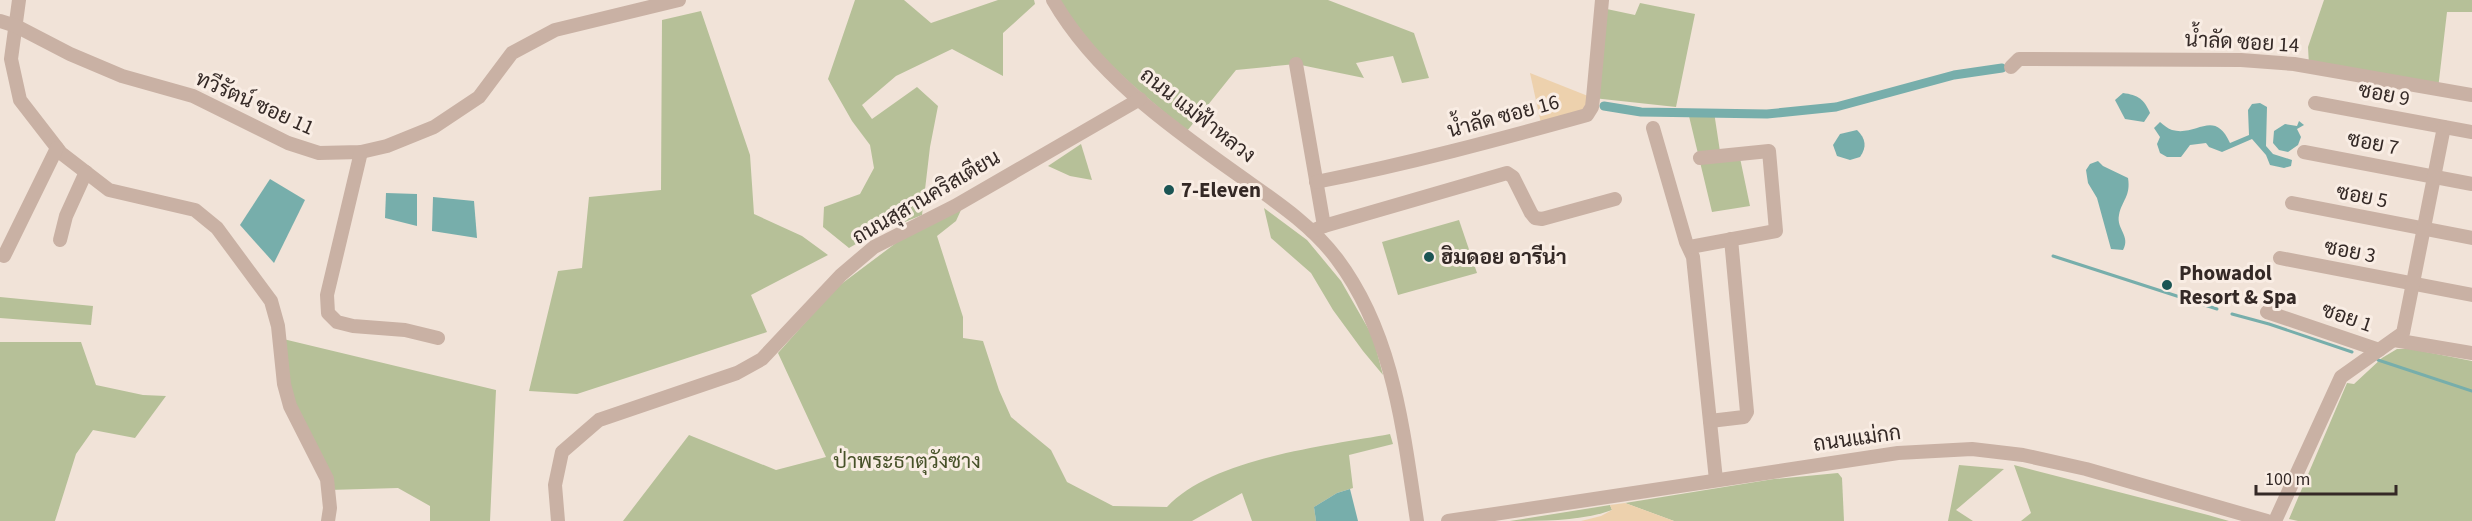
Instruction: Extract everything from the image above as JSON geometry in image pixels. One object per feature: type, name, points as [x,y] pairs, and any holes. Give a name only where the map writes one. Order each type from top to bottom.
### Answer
[{"type":"street","points":[[19,0],[11,59],[20,100],[57,148],[109,190],[195,210],[217,228],[271,301],[278,326],[284,384],[290,406],[327,479],[330,508],[328,521]]},
{"type":"street","name":"ทวีรัตน์ ซอย 11","points":[[0,21],[16,26],[70,54],[122,76],[193,96],[299,146],[319,153],[361,152],[387,146],[434,127],[479,97],[513,53],[555,30],[679,0]]},
{"type":"street","name":"ถนน แม่ฟ้าหลวง","points":[[1053,0],[1077,36],[1140,99],[1183,135],[1281,206],[1318,229],[1363,301],[1382,345],[1397,397],[1417,521]]},
{"type":"street","name":"น้ำลัด ซอย 16","points":[[1317,182],[1468,148],[1587,115],[1593,98],[1602,0]]},
{"type":"street","name":"น้ำลัด ซอย 14","points":[[2011,67],[2019,59],[2241,60],[2308,65],[2472,95]]},
{"type":"street","points":[[1296,64],[1317,182],[1318,229],[1507,173],[1513,177],[1535,218],[1542,219],[1615,199]]},
{"type":"street","name":"ถนนสุสานคริสเตียน","points":[[558,521],[555,485],[562,452],[598,420],[737,373],[762,359],[841,274],[874,246],[924,219],[955,206],[1140,99]]},
{"type":"street","name":"ซอย 9","points":[[2316,103],[2472,132]]},
{"type":"street","points":[[2275,521],[2341,377],[2403,333],[2444,127]]},
{"type":"street","points":[[1653,128],[1686,242],[1693,257],[1716,480]]},
{"type":"street","points":[[4,256],[57,148]]},
{"type":"street","points":[[1690,247],[1776,231],[1769,151],[1700,158]]},
{"type":"street","points":[[361,152],[327,295],[328,313],[337,322],[353,326],[405,330],[438,338]]},
{"type":"street","name":"ซอย 7","points":[[2304,152],[2472,184]]},
{"type":"street","points":[[60,240],[66,216],[87,172]]},
{"type":"street","name":"ซอย 5","points":[[2292,203],[2472,238]]},
{"type":"street","points":[[1710,421],[1744,417],[1747,412],[1731,239]]},
{"type":"street","name":"ซอย 3","points":[[2280,258],[2472,295]]},
{"type":"street","name":"ซอย 1","points":[[2267,312],[2379,350]]},
{"type":"street","points":[[2394,340],[2472,353]]},
{"type":"street","name":"ถนนแม่กก","points":[[1448,521],[1898,453],[1948,449],[1995,451],[2086,470],[2267,521]]},
{"type":"green space","points":[[855,0],[904,0],[931,23],[998,0],[1034,0],[1035,4],[1003,33],[1003,76],[952,49],[896,76],[862,105],[872,119],[917,87],[938,106],[930,147],[922,215],[868,237],[849,248],[823,227],[824,207],[860,194],[874,168],[870,145],[852,121],[828,79]]},
{"type":"green space","points":[[1060,0],[1328,0],[1414,33],[1429,78],[1402,83],[1393,56],[1356,63],[1364,78],[1296,64],[1236,70],[1187,131],[1117,71],[1086,37]]},
{"type":"green space","points":[[2324,0],[2472,0],[2472,12],[2447,12],[2438,89],[2309,65],[2308,47]]},
{"type":"green space","points":[[1640,3],[1695,14],[1676,107],[1593,98],[1602,8],[1635,15]]},
{"type":"green space","points":[[701,11],[750,155],[754,214],[802,236],[828,255],[751,295],[767,332],[577,394],[529,391],[558,271],[582,268],[589,197],[661,190],[662,20]]},
{"type":"green space","points":[[1688,112],[1714,112],[1721,158],[1740,158],[1750,206],[1712,212]]},
{"type":"green space","points":[[1081,144],[1092,180],[1070,176],[1048,166]]},
{"type":"green space","points":[[1264,208],[1307,240],[1341,281],[1373,337],[1383,375],[1333,310],[1311,273],[1271,238]]},
{"type":"green space","name":"ป่าพระธาตุวังซาง","points":[[961,210],[956,221],[937,236],[963,317],[963,338],[983,341],[999,390],[1011,417],[1051,450],[1067,482],[1113,506],[1167,507],[1187,490],[1212,477],[1271,457],[1390,434],[1393,444],[1349,455],[1353,488],[1337,493],[1314,507],[1316,521],[1252,521],[1242,493],[1192,521],[623,521],[689,435],[776,470],[826,457],[778,353],[836,288],[900,240]]},
{"type":"green space","name":"ฮิมดอย อารีน่า","points":[[1459,220],[1477,273],[1398,295],[1382,242]]},
{"type":"green space","points":[[0,297],[93,306],[91,325],[0,318]]},
{"type":"green space","points":[[279,338],[496,390],[490,521],[430,521],[430,506],[398,488],[329,490],[293,411]]},
{"type":"green space","points":[[0,342],[81,342],[96,385],[143,395],[166,396],[135,438],[93,430],[76,454],[55,521],[0,521]]},
{"type":"green space","points":[[2397,349],[2411,349],[2472,361],[2472,521],[2298,521],[2289,519],[2347,383],[2354,384],[2382,358]]},
{"type":"green space","points":[[1959,465],[2004,469],[1956,510],[1973,521],[1948,521]]},
{"type":"green space","points":[[2014,465],[2229,521],[2021,521],[2031,513]]},
{"type":"green space","points":[[1838,473],[1842,478],[1844,521],[1674,521],[1625,503],[1774,479]]},
{"type":"green space","points":[[1610,505],[1612,510],[1588,516],[1510,521]]},
{"type":"sand","points":[[1530,73],[1593,98],[1592,107],[1542,128]]},
{"type":"sand","points":[[1625,503],[1674,521],[1581,521],[1601,516],[1612,510],[1610,505]]},
{"type":"water","points":[[2123,93],[2133,95],[2143,101],[2150,113],[2144,122],[2125,119],[2115,100]]},
{"type":"water","points":[[2260,103],[2267,107],[2266,146],[2273,154],[2292,160],[2291,166],[2284,168],[2270,165],[2266,155],[2252,139],[2222,152],[2209,147],[2206,143],[2190,145],[2181,157],[2167,157],[2160,153],[2157,144],[2160,137],[2154,128],[2160,122],[2170,129],[2181,131],[2211,125],[2218,127],[2230,143],[2249,135],[2248,110],[2252,104]]},
{"type":"water","points":[[2299,121],[2304,125],[2297,129],[2301,137],[2298,145],[2288,152],[2279,150],[2273,143],[2274,131],[2285,124],[2297,126]]},
{"type":"water","points":[[1857,130],[1864,143],[1864,150],[1860,157],[1850,160],[1837,156],[1833,145],[1840,134]]},
{"type":"water","points":[[2098,161],[2103,166],[2128,178],[2126,198],[2119,215],[2119,224],[2125,241],[2123,250],[2111,249],[2097,198],[2088,183],[2086,170],[2090,164]]},
{"type":"water","points":[[270,179],[305,200],[274,263],[240,225]]},
{"type":"water","points":[[386,193],[417,194],[417,226],[385,218]]},
{"type":"water","points":[[433,197],[474,201],[477,238],[432,231]]},
{"type":"water","points":[[1350,489],[1358,521],[1316,521],[1314,507],[1337,493]]},
{"type":"waterway","points":[[1604,106],[1641,112],[1767,114],[1836,107],[1954,75],[2002,68]]},
{"type":"waterway","points":[[2053,256],[2217,309]]},
{"type":"waterway","points":[[2232,314],[2352,352]]},
{"type":"waterway","points":[[2378,360],[2472,391]]},
{"type":"place","name":"7-Eleven","points":[[1169,190]]},
{"type":"place","name":"ฮิมดอย อารีน่า","points":[[1429,257]]},
{"type":"place","name":"Phowadol Resort & Spa","points":[[2167,285]]}]
